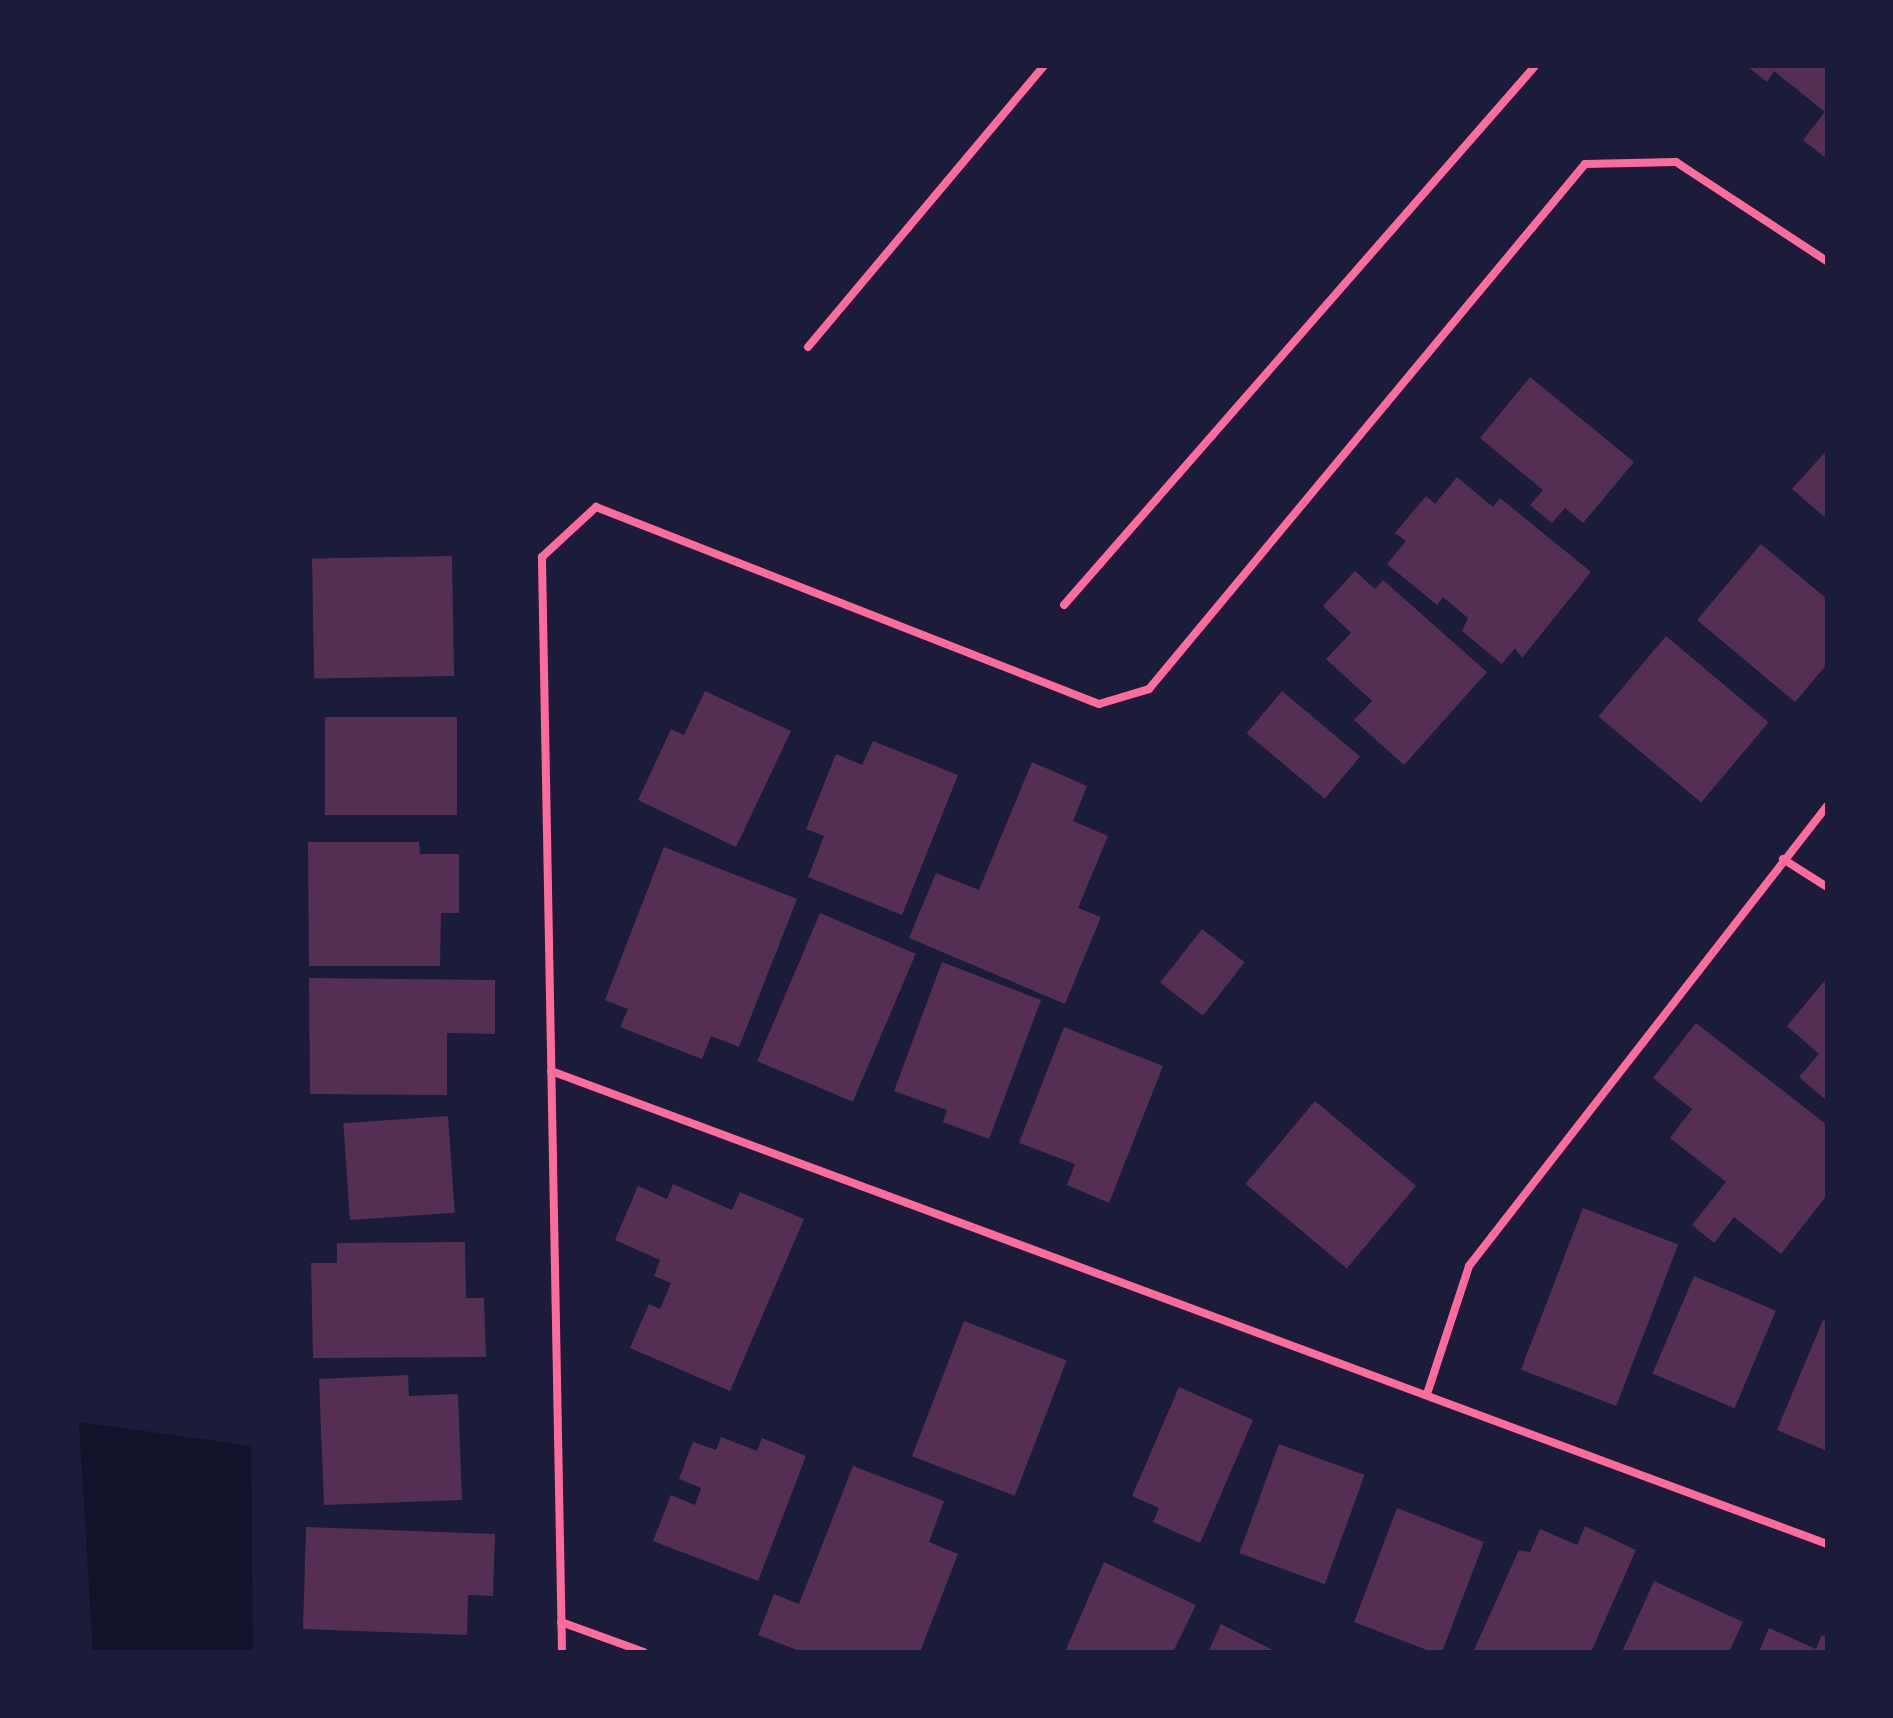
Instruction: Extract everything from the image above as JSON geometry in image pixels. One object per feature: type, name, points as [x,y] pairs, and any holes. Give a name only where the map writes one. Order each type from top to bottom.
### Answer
[{"type":"street","points":[[808,347],[1044,66]]},
{"type":"street","points":[[1064,605],[1535,66]]},
{"type":"street","points":[[562,1652],[542,557],[596,507],[1099,704],[1149,689],[1585,164],[1676,162],[1827,261]]},
{"type":"street","points":[[1427,1394],[1469,1266],[1827,806]]},
{"type":"street","points":[[1783,859],[1827,887]]},
{"type":"street","points":[[551,1071],[1827,1544]]},
{"type":"street","points":[[561,1622],[644,1652]]},
{"type":"shaded area","points":[[79,1422],[251,1446],[253,1652],[93,1652]]},
{"type":"building","points":[[1747,66],[1827,66],[1827,159],[1803,140],[1825,112],[1774,71],[1767,82]]},
{"type":"building","points":[[1530,377],[1634,462],[1583,523],[1565,508],[1552,523],[1530,505],[1543,490],[1480,438]]},
{"type":"building","points":[[1827,450],[1827,519],[1792,489]]},
{"type":"building","points":[[1457,477],[1493,507],[1500,498],[1591,572],[1522,658],[1515,648],[1502,664],[1462,631],[1468,618],[1443,597],[1437,605],[1387,564],[1406,541],[1395,533],[1426,496],[1435,504]]},
{"type":"building","points":[[1761,544],[1827,599],[1827,664],[1795,702],[1697,620]]},
{"type":"building","points":[[452,556],[454,676],[314,678],[312,558]]},
{"type":"building","points":[[1355,571],[1375,589],[1383,580],[1487,672],[1404,765],[1354,720],[1372,701],[1326,659],[1351,633],[1323,606]]},
{"type":"building","points":[[1666,636],[1769,722],[1701,803],[1599,716]]},
{"type":"building","points":[[705,691],[791,731],[736,847],[638,800],[671,729],[684,735]]},
{"type":"building","points":[[1282,691],[1360,757],[1325,799],[1247,733]]},
{"type":"building","points":[[325,717],[457,717],[457,815],[325,815]]},
{"type":"building","points":[[873,741],[958,775],[902,915],[808,877],[824,836],[806,829],[836,754],[862,765]]},
{"type":"building","points":[[1032,762],[1087,786],[1073,821],[1108,836],[1078,908],[1101,917],[1065,1004],[909,938],[936,873],[979,890]]},
{"type":"building","points":[[308,842],[419,842],[420,854],[459,854],[459,913],[441,913],[440,966],[309,966]]},
{"type":"building","points":[[664,847],[797,899],[739,1047],[711,1036],[702,1059],[620,1027],[628,1009],[605,1000]]},
{"type":"building","points":[[820,913],[916,954],[853,1102],[757,1061]]},
{"type":"building","points":[[1202,929],[1245,962],[1203,1016],[1160,983]]},
{"type":"building","points":[[942,962],[1041,1000],[989,1139],[943,1122],[947,1110],[894,1091]]},
{"type":"building","points":[[309,978],[495,980],[495,1034],[447,1033],[447,1095],[310,1094]]},
{"type":"building","points":[[1827,978],[1827,1101],[1799,1077],[1819,1054],[1787,1026]]},
{"type":"building","points":[[1696,1023],[1827,1125],[1827,1195],[1781,1254],[1734,1217],[1714,1243],[1692,1225],[1726,1182],[1670,1138],[1692,1109],[1653,1078]]},
{"type":"building","points":[[1064,1027],[1163,1066],[1109,1203],[1067,1185],[1075,1164],[1019,1143]]},
{"type":"building","points":[[1315,1101],[1416,1186],[1347,1269],[1246,1184]]},
{"type":"building","points":[[448,1116],[455,1213],[350,1220],[343,1123]]},
{"type":"building","points":[[673,1184],[732,1210],[740,1192],[804,1219],[730,1391],[630,1348],[649,1304],[660,1309],[671,1283],[654,1276],[660,1260],[615,1240],[638,1186],[667,1199]]},
{"type":"building","points":[[1583,1208],[1678,1245],[1616,1406],[1521,1370]]},
{"type":"building","points":[[465,1242],[466,1298],[484,1298],[486,1357],[313,1358],[311,1263],[337,1263],[337,1243]]},
{"type":"building","points":[[1694,1276],[1776,1311],[1735,1408],[1653,1374]]},
{"type":"building","points":[[1823,1320],[1827,1322],[1827,1451],[1777,1430]]},
{"type":"building","points":[[964,1321],[1067,1360],[1015,1496],[912,1456]]},
{"type":"building","points":[[408,1375],[409,1396],[458,1394],[462,1500],[324,1505],[319,1379]]},
{"type":"building","points":[[1179,1387],[1253,1420],[1200,1543],[1153,1522],[1159,1508],[1132,1496]]},
{"type":"building","points":[[721,1437],[757,1451],[762,1438],[806,1456],[758,1581],[653,1541],[671,1495],[695,1505],[701,1488],[679,1479],[693,1442],[716,1450]]},
{"type":"building","points":[[1279,1444],[1365,1475],[1325,1584],[1239,1553]]},
{"type":"building","points":[[853,1466],[944,1501],[929,1542],[958,1554],[920,1652],[802,1652],[758,1635],[774,1594],[799,1604]]},
{"type":"building","points":[[1397,1508],[1484,1542],[1442,1652],[1432,1652],[1354,1622]]},
{"type":"building","points":[[1585,1526],[1636,1550],[1591,1652],[1473,1652],[1519,1550],[1530,1552],[1540,1529],[1577,1545]]},
{"type":"building","points":[[306,1527],[495,1534],[493,1596],[468,1595],[467,1635],[303,1629]]},
{"type":"building","points":[[1104,1562],[1196,1605],[1173,1652],[1065,1652]]},
{"type":"building","points":[[1654,1581],[1743,1622],[1729,1652],[1622,1652]]},
{"type":"building","points":[[1221,1624],[1277,1652],[1208,1652]]},
{"type":"building","points":[[1769,1628],[1816,1649],[1822,1635],[1827,1638],[1827,1652],[1759,1652]]}]
